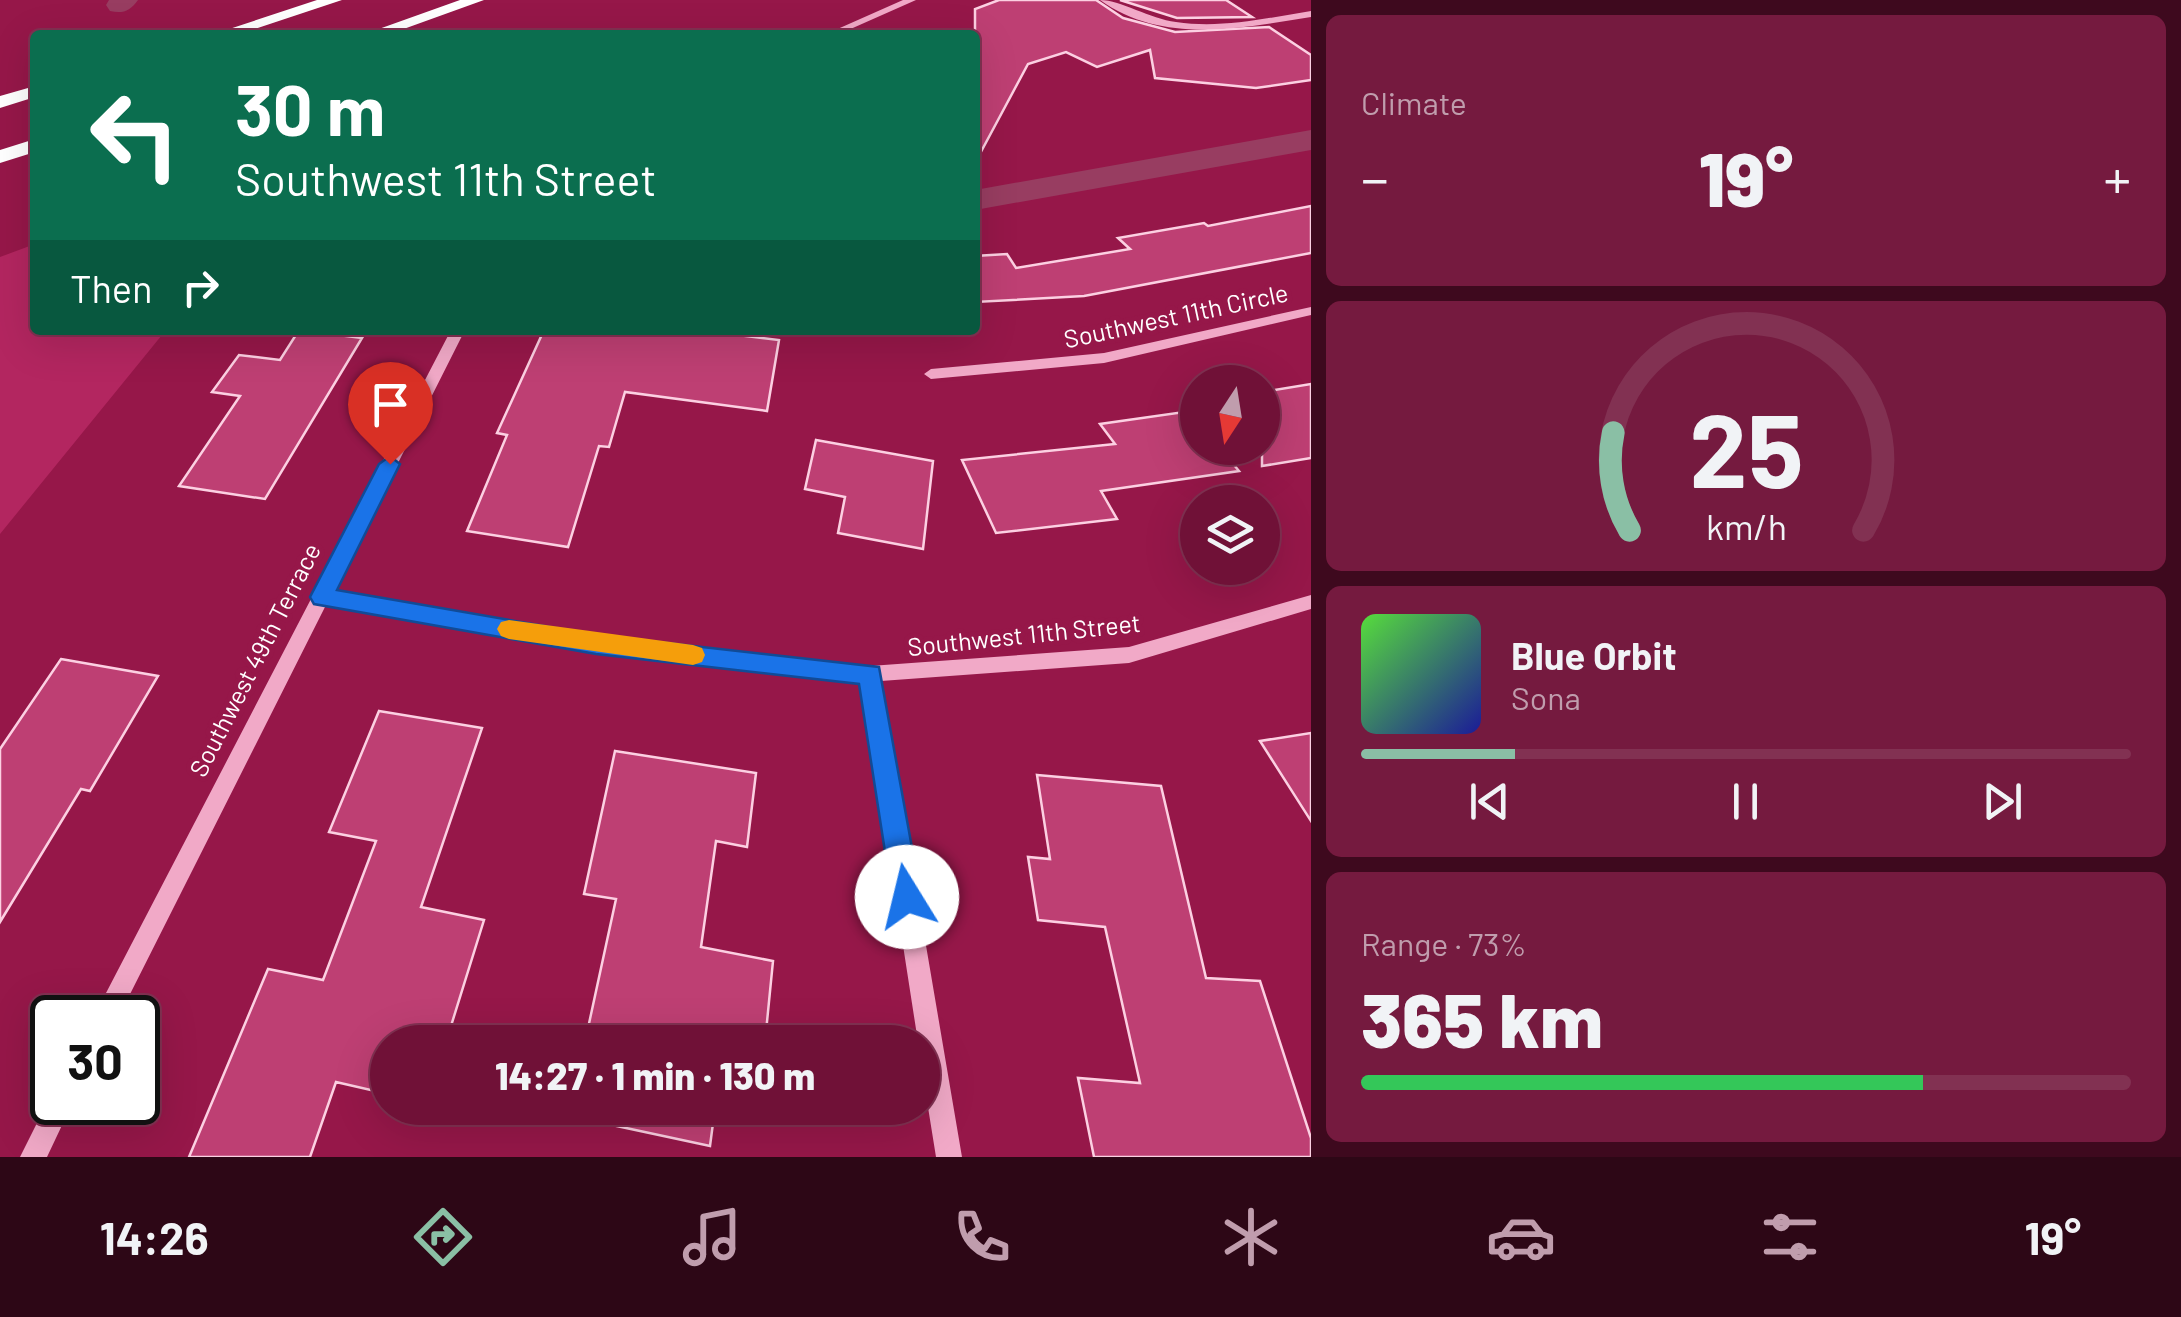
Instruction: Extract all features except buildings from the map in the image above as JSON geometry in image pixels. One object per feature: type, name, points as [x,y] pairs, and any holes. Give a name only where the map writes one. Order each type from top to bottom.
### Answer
[{"type":"highway","points":[[235,30],[334,0]]},
{"type":"highway","points":[[385,30],[476,0]]},
{"type":"highway","points":[[0,102],[30,93]]},
{"type":"highway","points":[[0,157],[30,147]]},
{"type":"street","points":[[840,30],[911,0]]},
{"type":"street","points":[[1105,0],[1131,16],[1176,28],[1208,30],[1311,14]]},
{"type":"street","name":"Southwest 11th Circle","points":[[930,374],[1104,358],[1311,311]]},
{"type":"street","name":"Southwest 49th Terrace","points":[[117,995],[455,335]]},
{"type":"street","name":"Southwest 11th Street","points":[[322,597],[596,644],[870,674],[1129,655],[1311,602]]},
{"type":"street","points":[[870,674],[950,1157]]},
{"type":"street","points":[[33,1157],[49,1125]]},
{"type":"shaded area","points":[[30,246],[30,335],[162,335],[0,534],[0,257]]},
{"type":"waterway","points":[[119,5],[125,0]]},
{"type":"waterway","points":[[980,199],[1311,140]]},
{"type":"slow traffic","points":[[509,629],[693,655]]},
{"type":"route","points":[[390,464],[322,597],[596,644],[870,674],[907,897]]}]
